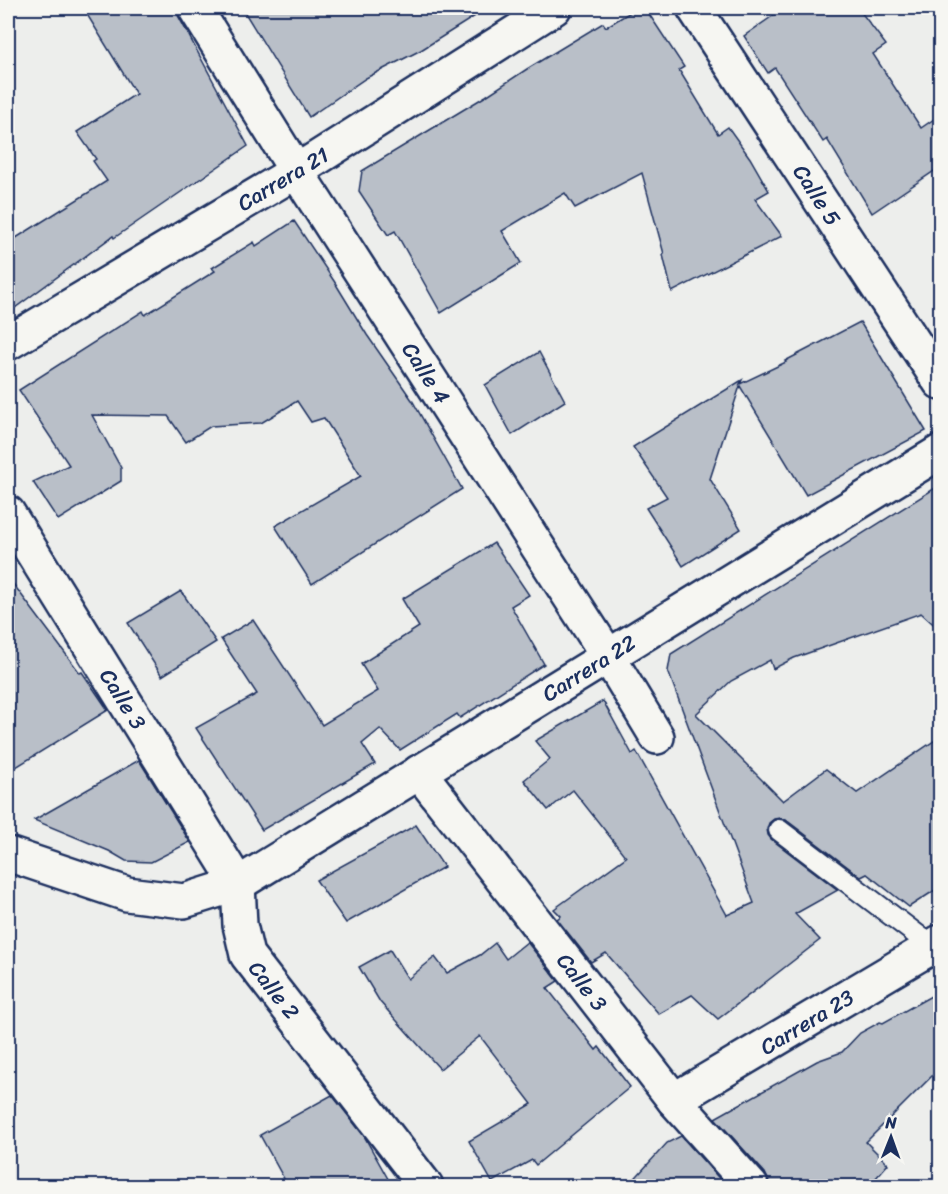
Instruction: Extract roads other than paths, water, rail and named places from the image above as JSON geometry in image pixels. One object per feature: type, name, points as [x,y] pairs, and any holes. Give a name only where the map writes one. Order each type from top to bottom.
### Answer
[{"type":"street","name":"Calle 4","points":[[195,8],[608,656],[657,737]]},
{"type":"street","name":"Carrera 21","points":[[8,343],[297,171],[554,8]]},
{"type":"street","name":"Calle 5","points":[[694,8],[940,382]]},
{"type":"street","name":"Carrera 22","points":[[238,884],[940,452]]},
{"type":"street","name":"Calle 3","points":[[8,513],[238,884]]},
{"type":"street","name":"Calle 3","points":[[419,772],[674,1101],[751,1186]]},
{"type":"street","points":[[8,854],[127,894],[184,901],[238,884]]},
{"type":"street","name":"Calle 2","points":[[238,884],[240,926],[247,955],[426,1186]]},
{"type":"street","name":"Carrera 23","points":[[674,1101],[937,945]]},
{"type":"lane","points":[[779,830],[937,945]]}]
